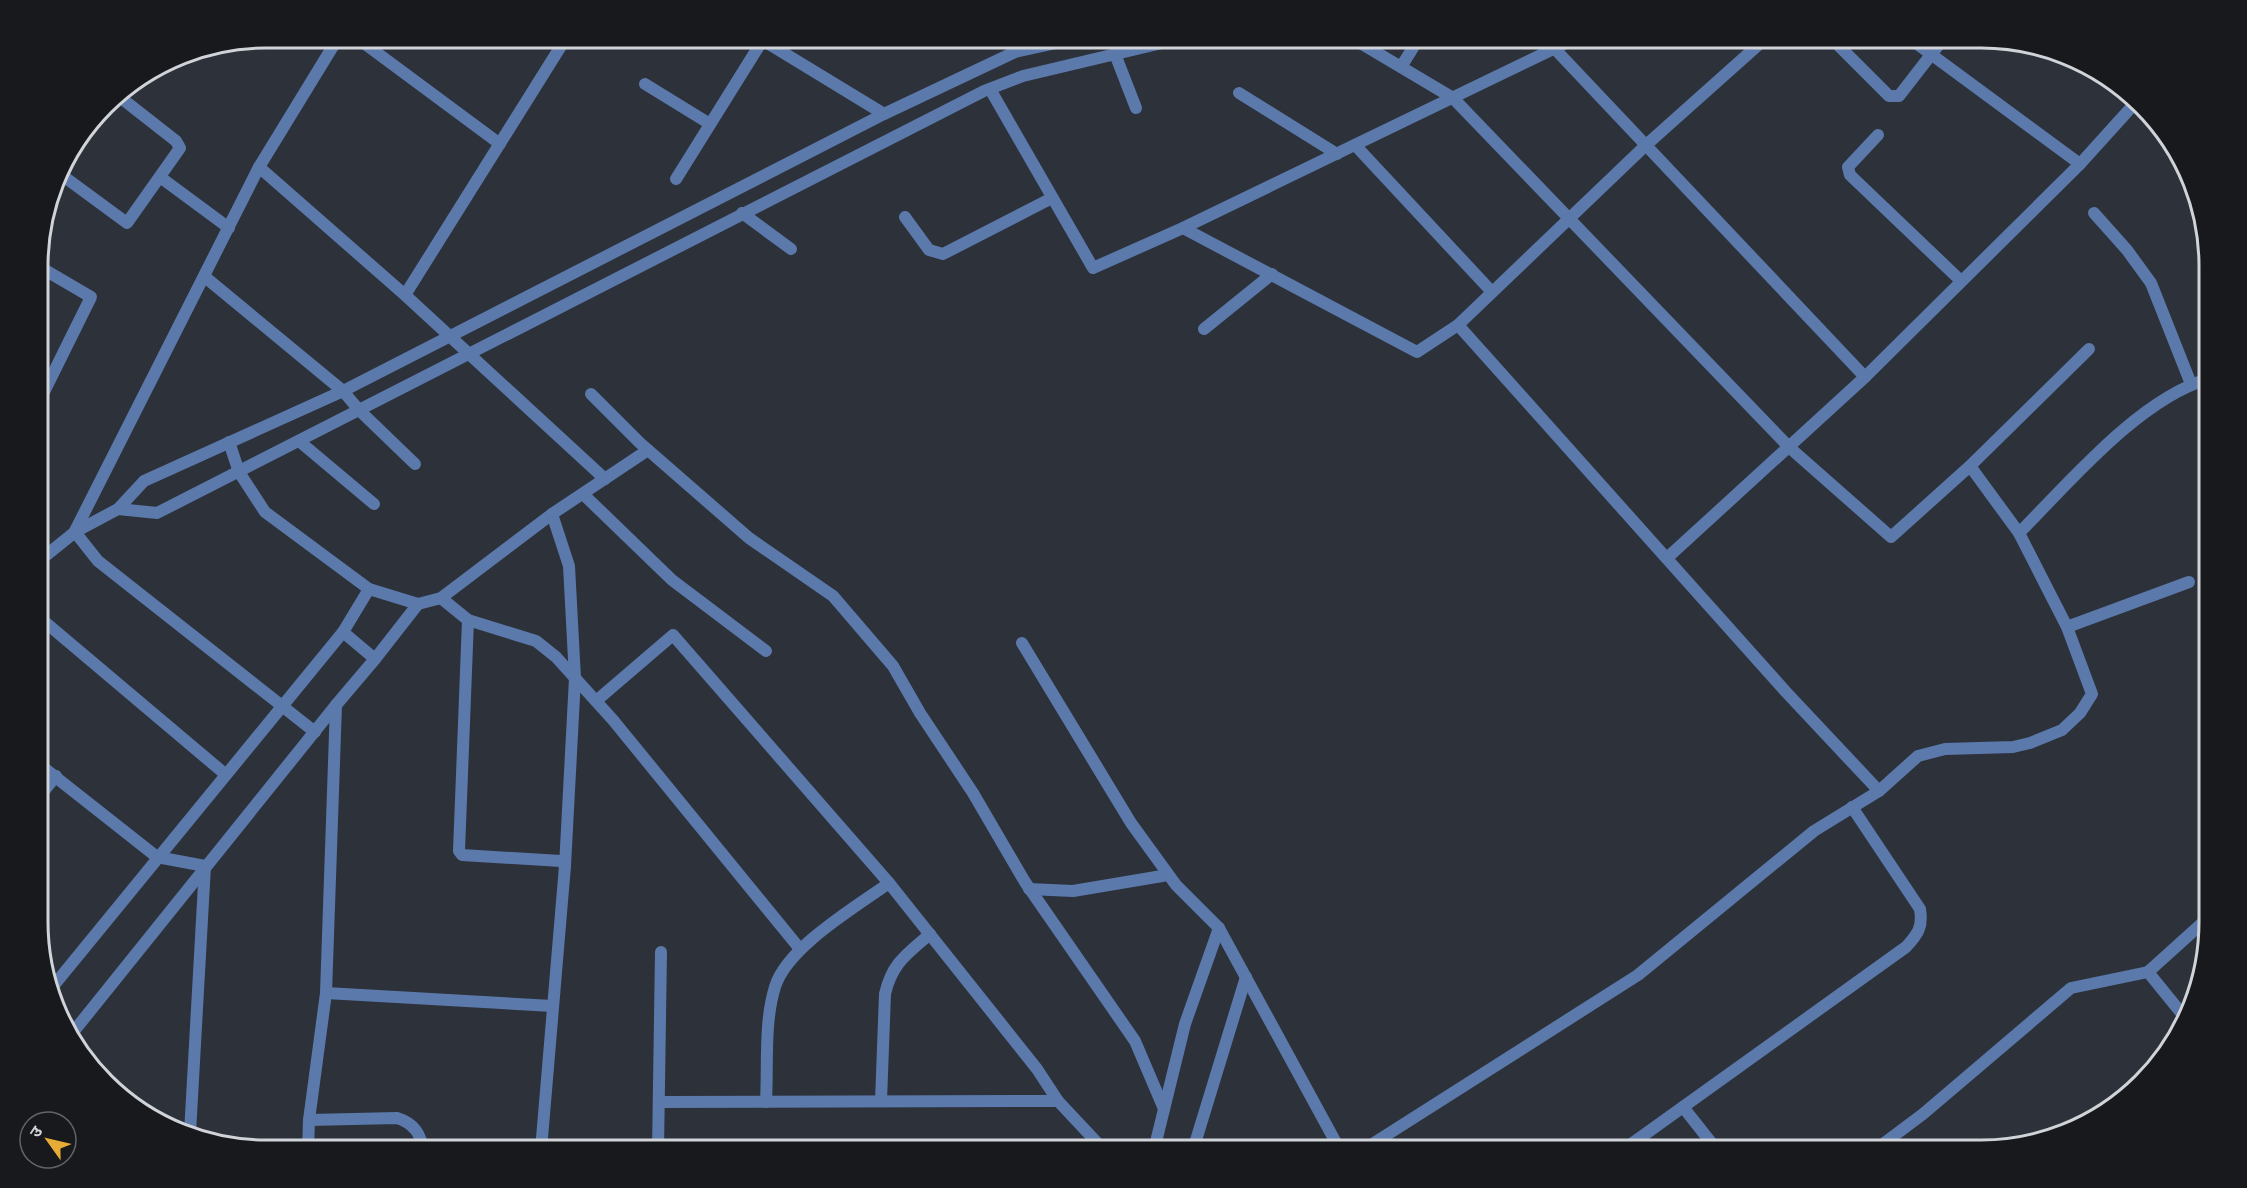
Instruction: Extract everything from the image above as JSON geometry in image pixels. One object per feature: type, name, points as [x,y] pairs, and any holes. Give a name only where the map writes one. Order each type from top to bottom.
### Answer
[{"type":"street","points":[[75,532],[259,167],[332,48]]},
{"type":"street","points":[[370,48],[500,144]]},
{"type":"street","points":[[405,294],[560,48]]},
{"type":"street","points":[[676,179],[756,48]]},
{"type":"street","points":[[778,48],[884,114]]},
{"type":"street","points":[[1016,52],[1019,48]]},
{"type":"street","points":[[48,554],[75,532],[118,508],[144,481],[343,391],[884,114],[1016,52],[1034,48]]},
{"type":"street","points":[[118,508],[157,513],[468,353],[595,291],[742,213],[990,89],[1023,76],[1140,48]]},
{"type":"street","points":[[1369,48],[1453,98],[1790,448],[1891,537],[1970,466],[2089,349]]},
{"type":"street","points":[[1401,67],[1413,48]]},
{"type":"street","points":[[990,89],[1093,268],[1183,228],[1554,48],[1865,377]]},
{"type":"street","points":[[1183,228],[1417,352],[1458,325],[1645,146],[1755,48]]},
{"type":"street","points":[[1841,48],[1888,96],[1899,96],[1936,48]]},
{"type":"street","points":[[1923,48],[2080,164]]},
{"type":"street","points":[[1115,54],[1136,108]]},
{"type":"street","points":[[645,84],[710,124]]},
{"type":"street","points":[[1239,93],[1337,153]]},
{"type":"street","points":[[67,178],[127,223],[180,148],[176,141],[124,100]]},
{"type":"street","points":[[1667,558],[1790,448],[1865,377],[1960,280],[2080,164],[2131,108]]},
{"type":"street","points":[[1878,135],[1848,167],[1850,175],[1960,280]]},
{"type":"street","points":[[1355,145],[1492,292]]},
{"type":"street","points":[[259,167],[405,294],[605,480]]},
{"type":"street","points":[[160,177],[229,228]]},
{"type":"street","points":[[905,217],[929,250],[943,254],[1052,198]]},
{"type":"street","points":[[742,213],[791,249]]},
{"type":"street","points":[[2094,213],[2127,250],[2151,283],[2191,384]]},
{"type":"street","points":[[48,272],[91,297],[48,384]]},
{"type":"street","points":[[1204,329],[1272,274]]},
{"type":"street","points":[[205,277],[343,391],[359,410],[415,464]]},
{"type":"street","points":[[1458,325],[1786,692],[1878,791]]},
{"type":"street","points":[[2019,533],[2128,425],[2191,384],[2199,382]]},
{"type":"street","points":[[591,394],[648,450],[749,538],[833,596],[893,666],[1029,889],[1135,1041],[1164,1109]]},
{"type":"street","points":[[299,441],[374,504]]},
{"type":"street","points":[[229,442],[239,472],[265,512],[369,589],[418,604],[441,598],[552,514],[648,450]]},
{"type":"street","points":[[1380,1140],[1638,975],[1814,831],[1878,791],[1918,756],[1945,749],[2013,747],[2062,730],[2080,713],[2091,694],[2067,627],[2019,533],[1970,466]]},
{"type":"street","points":[[583,494],[672,580],[766,651]]},
{"type":"street","points":[[542,1140],[565,866],[575,678],[568,566],[552,514]]},
{"type":"street","points":[[75,532],[98,561],[315,732]]},
{"type":"street","points":[[2067,627],[2189,582]]},
{"type":"street","points":[[56,982],[280,705],[343,632],[369,589]]},
{"type":"street","points":[[441,598],[468,620],[536,641],[556,657],[596,701],[800,949]]},
{"type":"street","points":[[76,1029],[418,604]]},
{"type":"street","points":[[468,620],[459,851],[462,855],[561,861],[565,866]]},
{"type":"street","points":[[48,625],[225,774]]},
{"type":"street","points":[[343,632],[375,659]]},
{"type":"street","points":[[596,701],[673,635],[695,657],[889,883],[1037,1069],[1058,1101],[1095,1140]]},
{"type":"street","points":[[1022,643],[1131,823],[1168,875],[1219,928],[1335,1140]]},
{"type":"street","points":[[308,1140],[326,993],[336,705]]},
{"type":"street","points":[[48,770],[157,857],[205,866]]},
{"type":"street","points":[[48,786],[56,776]]},
{"type":"street","points":[[1637,1140],[1906,947],[1918,933],[1922,923],[1920,909],[1852,807]]},
{"type":"street","points":[[190,1126],[205,866]]},
{"type":"street","points":[[1029,889],[1073,891],[1168,875]]},
{"type":"street","points":[[766,1102],[771,1003],[775,985],[800,949],[889,883]]},
{"type":"street","points":[[1888,1140],[1923,1114],[2071,988],[2148,972],[2199,927]]},
{"type":"street","points":[[1156,1140],[1189,1012],[1219,928]]},
{"type":"street","points":[[881,1101],[885,994],[889,979],[897,963],[930,934]]},
{"type":"street","points":[[658,1140],[661,952]]},
{"type":"street","points":[[2148,972],[2179,1011]]},
{"type":"street","points":[[1196,1140],[1246,976]]},
{"type":"street","points":[[326,993],[552,1006]]},
{"type":"street","points":[[659,1102],[1058,1101]]},
{"type":"street","points":[[1683,1107],[1709,1140]]},
{"type":"street","points":[[309,1120],[397,1118],[406,1121],[415,1129],[421,1140]]}]
